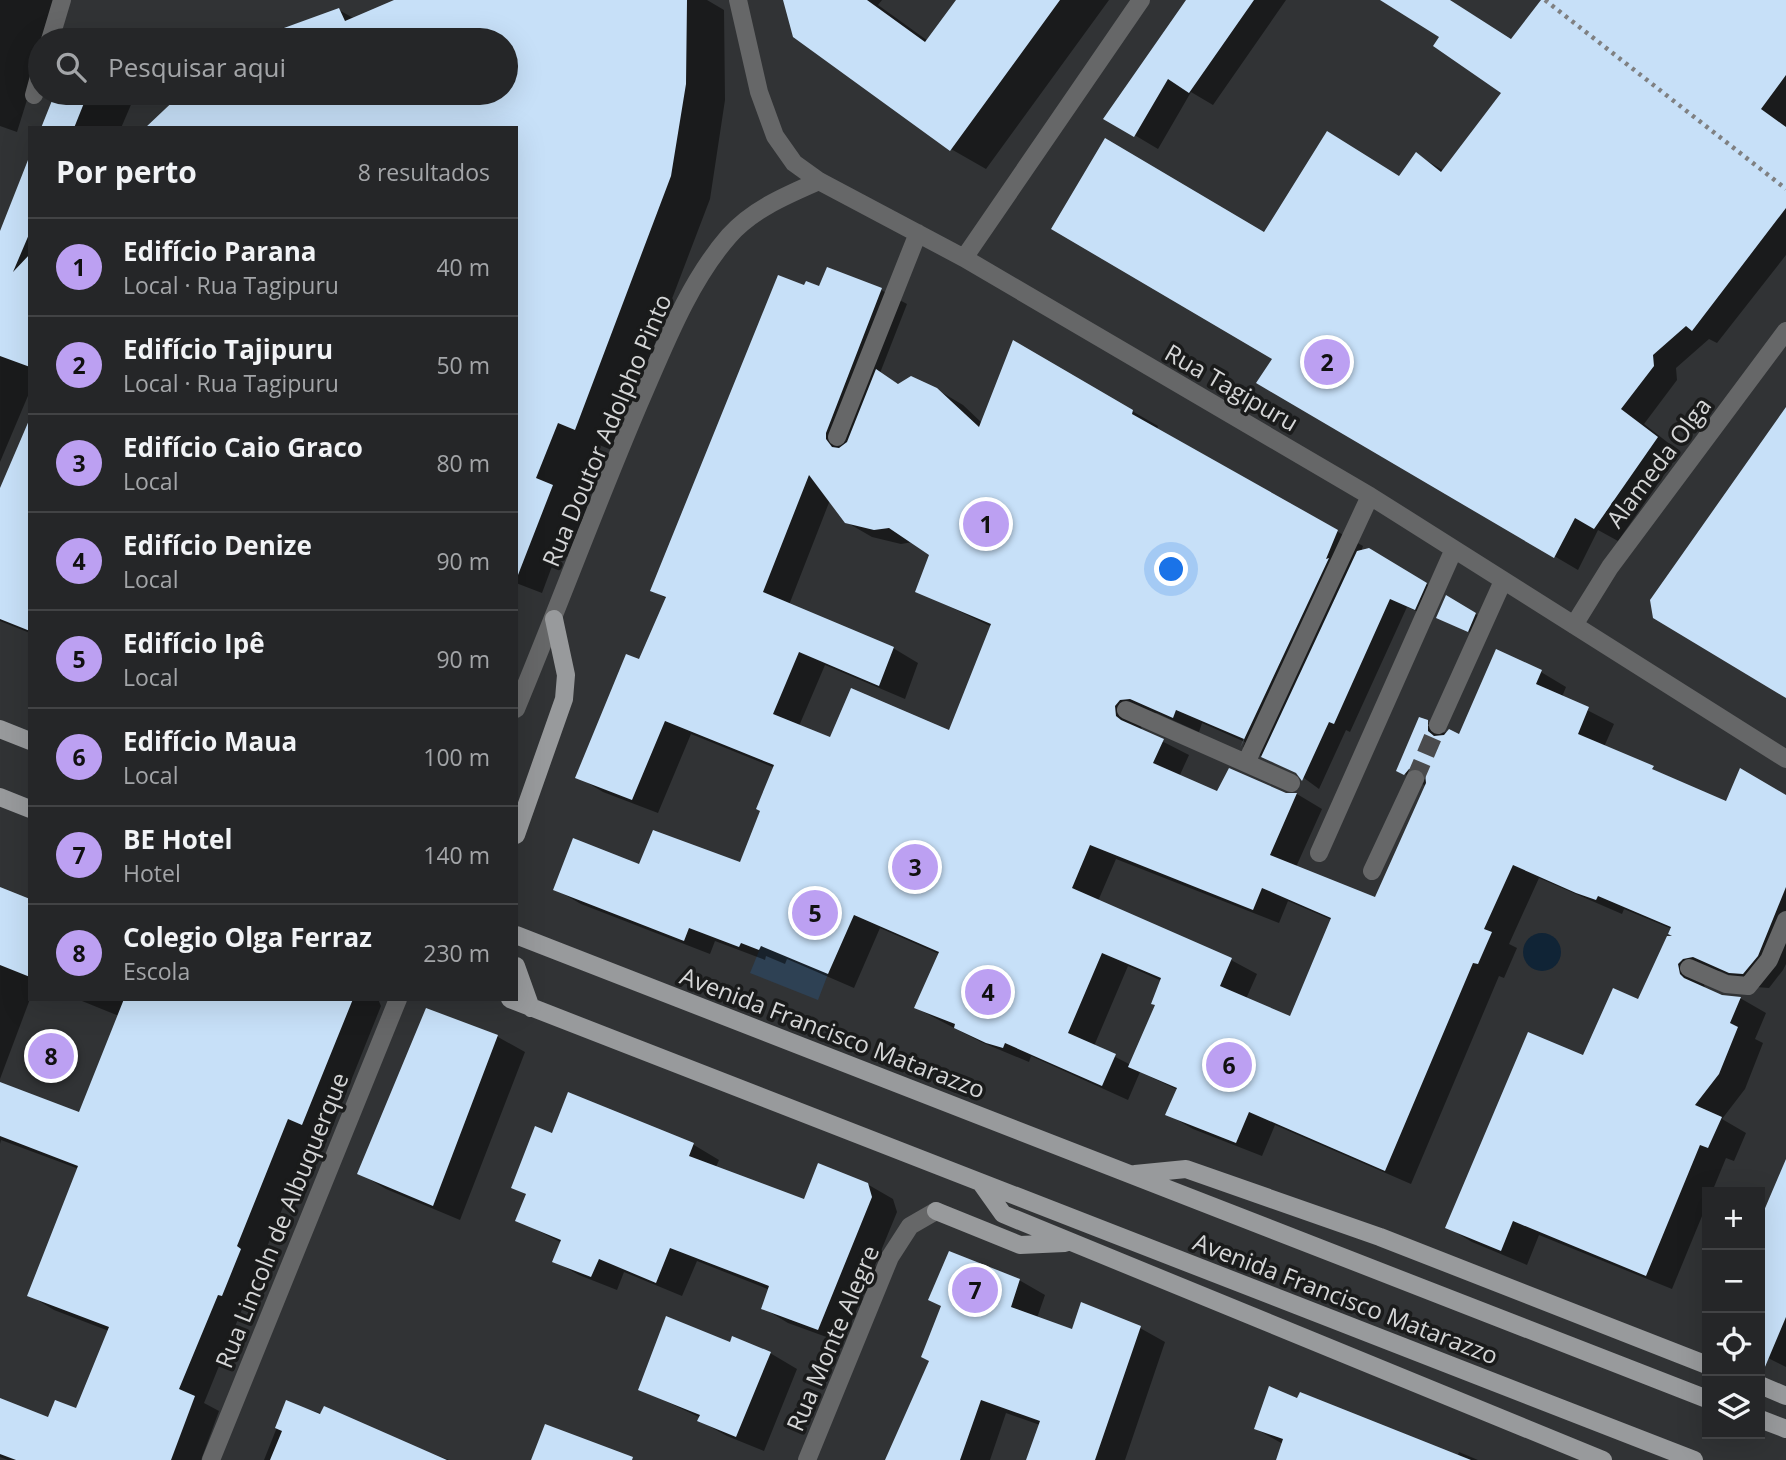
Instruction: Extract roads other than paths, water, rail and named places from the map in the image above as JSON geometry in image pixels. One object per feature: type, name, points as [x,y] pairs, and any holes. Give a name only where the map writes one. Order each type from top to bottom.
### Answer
[{"type":"main road","points":[[518,829],[564,699],[566,675],[554,619]]},
{"type":"main road","points":[[0,729],[28,740]]},
{"type":"main road","points":[[0,797],[28,807]]},
{"type":"main road","name":"Avenida Francisco Matarazzo","points":[[518,936],[1702,1397]]},
{"type":"main road","points":[[518,971],[531,1007]]},
{"type":"main road","name":"Avenida Francisco Matarazzo","points":[[515,1001],[1694,1460]]},
{"type":"main road","name":"Avenida Francisco Matarazzo","points":[[1132,1174],[1186,1169],[1391,1242],[1702,1363]]},
{"type":"main road","name":"Avenida Francisco Matarazzo","points":[[980,1183],[1003,1214],[1603,1460]]},
{"type":"main road","points":[[936,1211],[1020,1245],[1072,1242]]},
{"type":"main road","points":[[1765,1387],[1786,1396]]},
{"type":"main road","points":[[1765,1421],[1786,1429]]},
{"type":"street","points":[[54,28],[62,0]]},
{"type":"street","name":"Rua Tagipuru","points":[[738,0],[759,92],[775,136],[794,163],[819,181],[964,258],[1370,496],[1786,758]]},
{"type":"street","points":[[964,258],[1141,0]]},
{"type":"street","name":"Rua Doutor Adolpho Pinto","points":[[518,704],[554,619],[604,485],[659,358],[709,264],[730,235],[759,211],[819,181]]},
{"type":"street","points":[[836,437],[918,233]]},
{"type":"street","name":"Alameda Olga","points":[[1574,625],[1610,568],[1786,331]]},
{"type":"street","points":[[1246,764],[1370,496]]},
{"type":"street","points":[[1319,853],[1454,549]]},
{"type":"street","points":[[1438,725],[1503,581]]},
{"type":"street","points":[[1126,710],[1291,783]]},
{"type":"street","points":[[1373,871],[1415,779]]},
{"type":"street","points":[[1689,968],[1726,984],[1748,986],[1769,960],[1786,920]]},
{"type":"street","name":"Rua Lincoln de Albuquerque","points":[[211,1460],[397,1001]]},
{"type":"street","name":"Rua Monte Alegre","points":[[807,1460],[890,1257],[910,1226],[936,1211]]},
{"type":"tunnel","points":[[1415,779],[1438,725]]},
{"type":"place","name":"Edifício Tajipuru","points":[[1327,362]]},
{"type":"place","name":"Edifício Parana","points":[[986,524]]},
{"type":"place","name":"Edifício Caio Graco","points":[[915,867]]},
{"type":"place","name":"Edifício Ipê","points":[[815,913]]},
{"type":"place","name":"Edifício Denize","points":[[988,992]]},
{"type":"place","name":"Colegio Olga Ferraz","points":[[51,1056]]},
{"type":"place","name":"Edifício Maua","points":[[1229,1065]]},
{"type":"place","name":"BE Hotel","points":[[975,1290]]}]
